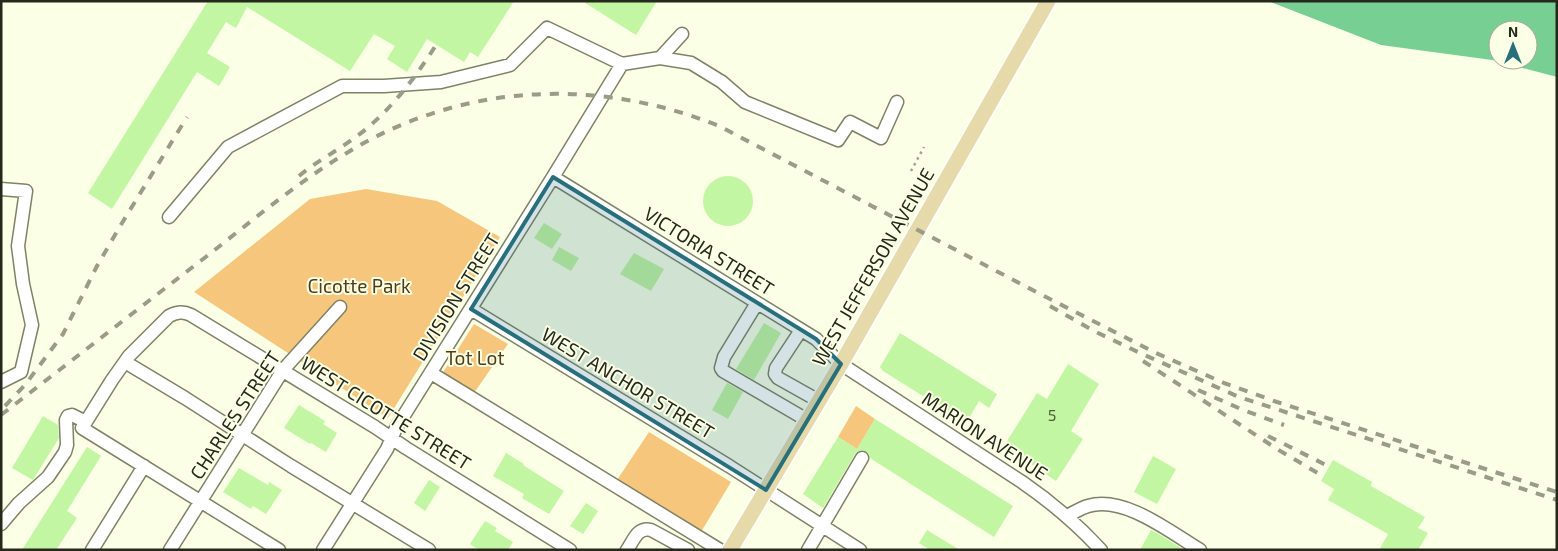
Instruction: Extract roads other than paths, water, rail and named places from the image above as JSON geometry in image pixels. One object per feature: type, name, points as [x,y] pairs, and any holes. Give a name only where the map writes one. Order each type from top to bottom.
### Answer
[{"type":"main road","name":"WEST JEFFERSON AVENUE","points":[[730,550],[841,364],[1048,1]]},
{"type":"street","points":[[169,217],[228,147],[342,86],[384,86],[441,82],[510,65],[547,28],[622,64],[660,58],[692,63],[722,82],[745,102],[838,140],[850,122],[880,138],[897,102]]},
{"type":"street","points":[[660,58],[682,34]]},
{"type":"street","name":"DIVISION STREET","points":[[323,550],[387,449],[396,428],[622,64]]},
{"type":"street","name":"VICTORIA STREET","points":[[553,177],[816,339],[841,364]]},
{"type":"street","points":[[1,189],[26,191],[18,246],[23,284],[32,325],[21,372],[1,382]]},
{"type":"street","points":[[757,303],[724,358],[721,368],[723,371],[807,420]]},
{"type":"street","name":"CHARLES STREET","points":[[170,550],[283,370],[340,307]]},
{"type":"street","name":"WEST ANCHOR STREET","points":[[471,309],[729,466],[860,550]]},
{"type":"street","name":"WEST CICOTTE STREET","points":[[124,362],[169,316],[181,312],[191,315],[283,370],[570,550]]},
{"type":"street","points":[[801,330],[776,368],[775,374],[778,378],[819,401]]},
{"type":"street","points":[[84,425],[124,362],[429,550]]},
{"type":"street","name":"MARION AVENUE","points":[[841,364],[1022,482],[1067,516],[1101,550]]},
{"type":"street","points":[[431,373],[720,550]]},
{"type":"street","points":[[1,524],[19,503],[48,477],[65,452],[68,416],[72,415],[144,466],[279,550]]},
{"type":"street","points":[[808,550],[862,458]]},
{"type":"street","points":[[92,550],[144,466]]},
{"type":"street","points":[[1067,516],[1088,506],[1118,505],[1144,516],[1200,550]]},
{"type":"street","points":[[627,550],[639,531],[646,529],[688,550]]},
{"type":"railway","points":[[299,176],[353,139],[377,119],[409,84],[436,45]]},
{"type":"railway","points":[[1,415],[277,201],[350,151],[393,128],[438,112],[484,100],[531,95],[578,94],[626,100],[673,110],[719,126],[1156,353],[1224,383],[1277,402],[1557,492]]},
{"type":"railway","points":[[5,406],[25,385],[63,334],[97,266],[187,117]]},
{"type":"railway","points":[[1050,306],[1094,331],[1239,397],[1557,500]]},
{"type":"railway","points":[[1143,361],[1277,449],[1321,475]]},
{"type":"railway","points":[[1198,390],[1243,410],[1284,425]]},
{"type":"railway","points":[[1268,436],[1326,465]]},
{"type":"park label","name":"Cicotte Park","points":[[359,286]]},
{"type":"park label","name":"Tot Lot","points":[[475,358]]}]
